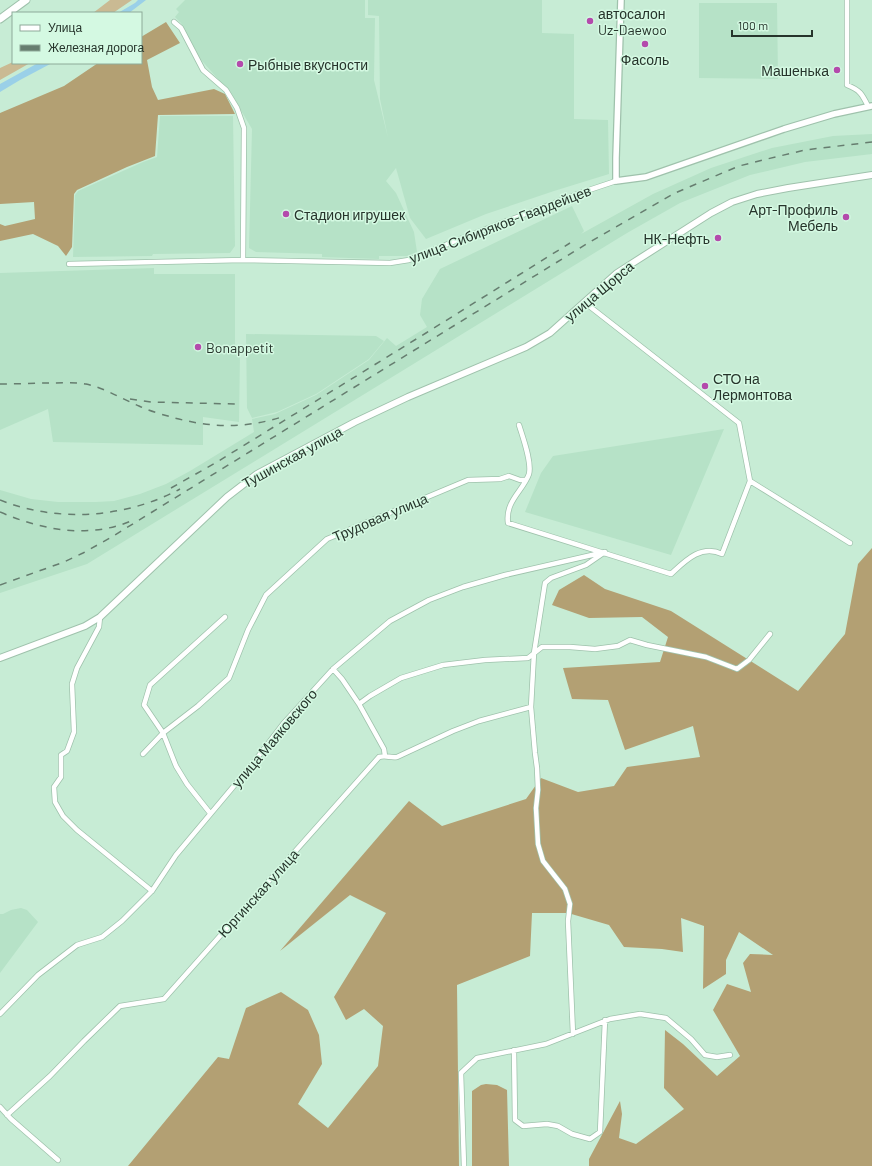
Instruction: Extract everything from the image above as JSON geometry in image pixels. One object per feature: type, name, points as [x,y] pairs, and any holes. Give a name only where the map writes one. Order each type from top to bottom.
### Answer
[{"type":"main road","points":[[0,19],[26,0]]},
{"type":"main road","name":"улица Щорса","points":[[550,333],[617,273],[711,213],[732,202],[757,194],[788,188],[872,175]]},
{"type":"main road","name":"Тушинская улица","points":[[0,658],[85,626],[100,617],[227,497],[257,474],[354,422],[408,397],[526,347],[550,333]]},
{"type":"street","points":[[616,181],[621,0]]},
{"type":"street","points":[[847,0],[847,85],[862,93],[870,106]]},
{"type":"street","points":[[174,22],[181,28],[203,70],[226,90],[237,108],[244,128],[242,260]]},
{"type":"street","name":"улица Сибиряков-Гвардейцев","points":[[68,264],[242,260],[390,263],[409,260],[580,193],[616,181],[646,177],[784,129],[834,114],[870,106]]},
{"type":"street","points":[[519,425],[530,466],[529,474],[509,510],[507,517],[508,523],[605,552],[671,574],[690,557],[699,552],[715,551],[722,554],[750,481],[739,423],[584,302]]},
{"type":"street","name":"Трудовая улица","points":[[143,754],[163,733],[198,706],[229,678],[248,630],[266,594],[327,539],[468,480],[500,479],[509,476],[520,480],[526,480]]},
{"type":"street","points":[[750,481],[850,543]]},
{"type":"street","points":[[573,1034],[568,921],[570,904],[565,889],[544,862],[538,844],[536,808],[538,790],[537,768],[534,753],[531,707],[534,653],[545,583],[551,578],[586,565],[605,552]]},
{"type":"street","name":"улица Маяковского","points":[[0,1012],[38,975],[77,945],[102,937],[122,921],[152,891],[176,855],[254,762],[283,724],[333,669],[390,621],[429,600],[463,587],[505,575],[605,552]]},
{"type":"street","points":[[100,617],[99,627],[77,668],[72,684],[74,732],[67,751],[61,755],[60,777],[54,787],[55,802],[62,816],[152,891]]},
{"type":"street","points":[[210,813],[187,784],[176,766],[163,733],[144,705],[150,685],[225,617]]},
{"type":"street","points":[[358,704],[401,678],[443,665],[485,660],[528,658],[542,647],[595,649],[618,646],[630,640],[706,657],[736,669],[749,660],[770,634]]},
{"type":"street","points":[[333,669],[342,679],[358,704],[384,749],[385,756],[392,758],[453,731],[531,707]]},
{"type":"street","name":"Юргинская улица","points":[[7,1115],[50,1076],[84,1040],[120,1006],[164,999],[379,757],[385,756]]},
{"type":"street","points":[[464,1166],[461,1073],[477,1058],[546,1044],[605,1020],[640,1014],[666,1018],[691,1039],[705,1054],[717,1057],[730,1054]]},
{"type":"street","points":[[514,1050],[514,1120],[523,1126],[547,1124],[558,1126],[572,1134],[590,1140],[600,1132],[605,1020]]},
{"type":"street","points":[[0,1107],[58,1160]]},
{"type":"shaded area","points":[[110,0],[132,0],[114,12],[94,12]]},
{"type":"shaded area","points":[[185,0],[365,0],[365,18],[375,18],[374,80],[388,138],[380,99],[379,16],[368,15],[368,0],[542,0],[542,33],[574,34],[574,119],[608,120],[609,174],[486,214],[426,239],[410,218],[396,168],[386,181],[396,193],[414,232],[417,252],[407,256],[379,256],[379,259],[322,257],[322,254],[256,252],[249,248],[252,129],[232,95],[196,54],[181,23],[175,17],[179,12],[176,9]]},
{"type":"shaded area","points":[[699,3],[777,3],[778,79],[699,78]]},
{"type":"shaded area","points":[[166,22],[180,43],[147,60],[152,87],[158,100],[214,89],[225,94],[235,114],[158,115],[155,156],[77,190],[74,194],[72,247],[66,256],[58,246],[33,234],[0,241],[0,224],[5,226],[35,219],[34,202],[0,204],[0,113],[64,86],[97,64],[142,64],[142,36]]},
{"type":"shaded area","points":[[12,62],[12,64],[28,64],[0,80],[0,68]]},
{"type":"shaded area","points":[[160,116],[233,116],[235,246],[230,253],[73,257],[75,195],[78,191],[157,157]]},
{"type":"shaded area","points":[[872,134],[872,154],[805,162],[750,175],[680,203],[627,233],[87,564],[0,593],[0,490],[31,499],[58,502],[96,502],[114,501],[140,494],[166,484],[254,432],[252,419],[275,414],[316,395],[369,360],[387,338],[396,346],[427,327],[420,315],[422,299],[440,269],[572,206],[584,231],[581,234],[653,194],[711,168],[772,148],[833,136]]},
{"type":"shaded area","points":[[154,268],[154,274],[235,274],[235,353],[240,354],[239,422],[203,417],[203,445],[53,442],[48,409],[0,430],[0,273]]},
{"type":"shaded area","points":[[246,334],[376,336],[384,341],[369,359],[316,394],[277,412],[252,418],[247,408]]},
{"type":"shaded area","points":[[724,429],[671,555],[525,512],[541,473],[553,456]]},
{"type":"shaded area","points":[[872,548],[872,1166],[589,1166],[589,1159],[620,1101],[622,1114],[619,1138],[636,1144],[684,1109],[664,1088],[665,1030],[683,1044],[717,1076],[740,1056],[713,1010],[727,984],[751,992],[743,963],[750,954],[773,955],[739,932],[726,960],[726,974],[703,989],[704,926],[681,918],[683,952],[662,949],[624,947],[609,925],[568,913],[532,913],[530,956],[457,985],[459,1166],[128,1166],[218,1057],[229,1059],[246,1008],[281,992],[308,1010],[319,1035],[322,1064],[298,1104],[328,1128],[378,1066],[383,1026],[364,1009],[346,1020],[334,997],[386,913],[350,895],[280,951],[409,801],[442,826],[526,799],[541,778],[578,792],[614,786],[627,767],[700,757],[693,726],[625,750],[608,700],[572,699],[563,668],[660,662],[668,637],[642,617],[589,618],[552,605],[559,590],[584,575],[605,589],[671,611],[798,691],[845,634],[858,564]]},
{"type":"shaded area","points":[[21,908],[27,910],[38,922],[0,973],[0,914]]},
{"type":"shaded area","points":[[481,1085],[497,1085],[507,1090],[509,1166],[472,1166],[472,1091]]},
{"type":"water","points":[[138,0],[146,0],[130,12],[120,12]]},
{"type":"water","points":[[36,64],[50,64],[0,92],[0,84]]},
{"type":"railway","points":[[0,585],[64,562],[110,538],[588,243],[675,193],[739,166],[805,150],[872,142]]},
{"type":"railway","points":[[171,488],[217,462],[570,243]]},
{"type":"railway","points":[[0,384],[86,384],[107,391],[155,412],[186,421],[214,425],[242,425],[285,416]]},
{"type":"railway","points":[[130,399],[151,402],[235,404]]},
{"type":"railway","points":[[0,500],[45,512],[92,514],[137,506],[159,499],[180,489]]},
{"type":"railway","points":[[0,512],[32,524],[65,530],[98,530],[115,527],[131,521]]},
{"type":"place","name":"автосалон Uz-Daewoo","points":[[590,21]]},
{"type":"place","name":"Фасоль","points":[[645,44]]},
{"type":"place","name":"Рыбные вкусности","points":[[240,64]]},
{"type":"place","name":"Машенька","points":[[837,70]]},
{"type":"place","name":"Стадион игрушек","points":[[286,214]]},
{"type":"place","name":"Арт-Профиль Мебель","points":[[846,217]]},
{"type":"place","name":"НК-Нефть","points":[[718,238]]},
{"type":"place","name":"Bonappetit","points":[[198,347]]},
{"type":"place","name":"СТО на Лермонтова","points":[[705,386]]}]
